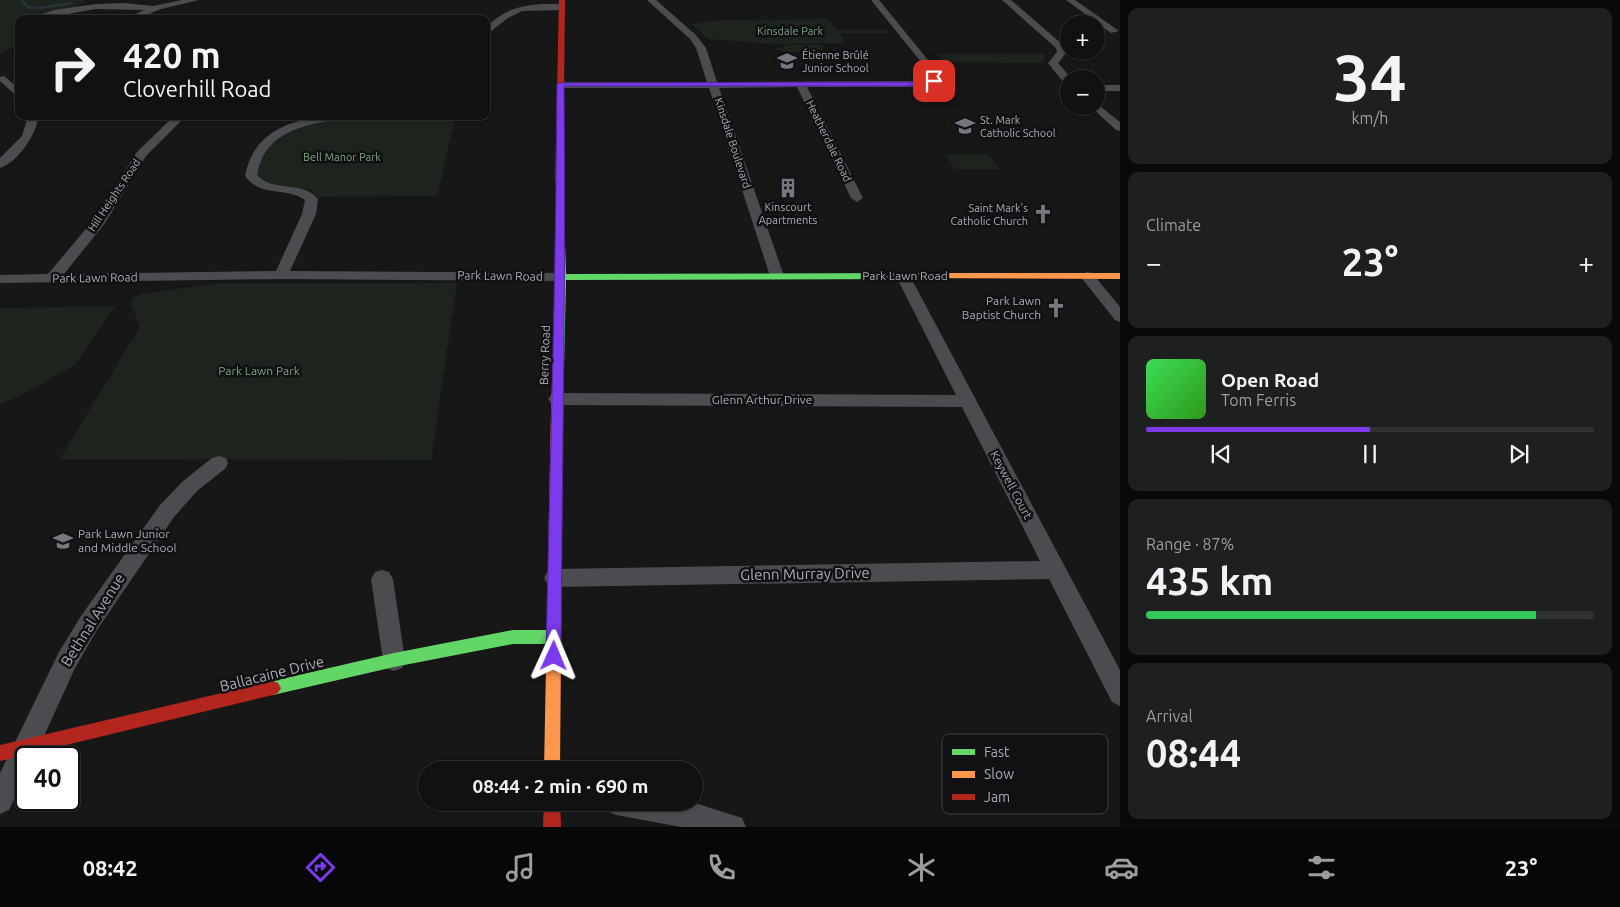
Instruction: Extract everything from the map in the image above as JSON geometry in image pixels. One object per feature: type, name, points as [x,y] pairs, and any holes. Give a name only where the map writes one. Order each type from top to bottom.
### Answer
[{"type":"street","points":[[139,15],[153,9],[194,0]]},
{"type":"street","name":"Kinsdale Boulevard","points":[[651,0],[698,43],[714,84],[777,276]]},
{"type":"street","points":[[561,84],[918,84],[936,79],[934,72],[875,0]]},
{"type":"street","points":[[1006,0],[1060,47],[1062,52],[1053,63],[1060,71]]},
{"type":"street","points":[[1070,0],[1114,32]]},
{"type":"street","points":[[490,28],[510,11],[562,4]]},
{"type":"street","name":"Berry Road","points":[[552,761],[557,399],[561,277],[562,4]]},
{"type":"street","points":[[46,15],[99,6],[153,9]]},
{"type":"street","points":[[2,79],[15,76]]},
{"type":"street","points":[[2,79],[15,91]]},
{"type":"street","name":"Heatherdale Road","points":[[800,84],[857,198]]},
{"type":"street","points":[[1105,88],[1120,88]]},
{"type":"street","points":[[1105,114],[1120,128]]},
{"type":"street","points":[[0,164],[28,136],[34,120]]},
{"type":"street","name":"Hill Heights Road","points":[[52,279],[100,220],[141,154],[177,120]]},
{"type":"street","points":[[281,275],[309,214],[312,202],[308,196],[262,186],[251,176],[252,166],[264,145],[285,132],[314,120]]},
{"type":"street","name":"Park Lawn Road","points":[[0,279],[281,275],[561,277],[1120,276]]},
{"type":"street","name":"Keywell Court","points":[[903,276],[1120,694]]},
{"type":"street","points":[[1087,276],[1120,317]]},
{"type":"street","name":"Glenn Arthur Drive","points":[[557,399],[967,401]]},
{"type":"street","name":"Bethnal Avenue","points":[[26,746],[68,660],[120,577],[180,497],[219,463]]},
{"type":"street","name":"Glenn Murray Drive","points":[[555,578],[1056,570]]},
{"type":"street","points":[[382,579],[394,660]]},
{"type":"street","name":"Ballacaine Drive","points":[[33,746],[394,660],[514,637],[554,637]]},
{"type":"street","name":"Ballacaine Drive","points":[[0,753],[15,750]]},
{"type":"street","name":"Bethnal Avenue","points":[[0,800],[15,769]]},
{"type":"street","points":[[552,811],[552,827]]},
{"type":"street","points":[[669,811],[699,816],[733,827]]},
{"type":"green space","points":[[0,0],[85,0],[69,15],[15,15],[15,47],[0,54]]},
{"type":"green space","name":"Kinsdale Park","points":[[829,19],[837,30],[887,30],[889,33],[839,33],[846,43],[775,44],[708,39],[691,24],[723,20]]},
{"type":"green space","points":[[791,45],[822,45],[824,50],[788,53],[777,48]]},
{"type":"green space","points":[[936,54],[1045,54],[1044,63],[944,62]]},
{"type":"green space","name":"Bell Manor Park","points":[[332,120],[452,120],[454,124],[437,196],[318,197],[310,190],[271,185],[256,179],[264,155],[280,138],[304,127]]},
{"type":"green space","points":[[945,154],[988,154],[1000,169],[955,169]]},
{"type":"green space","name":"Park Lawn Park","points":[[220,283],[457,283],[431,460],[60,459],[140,326],[131,305],[132,299],[141,294]]},
{"type":"green space","points":[[115,306],[75,365],[18,397],[0,404],[0,308]]},
{"type":"waterway","points":[[22,0],[27,7],[40,8],[72,3]]},
{"type":"traffic: fast","points":[[557,411],[561,277],[559,182]]},
{"type":"traffic: fast","points":[[561,277],[909,276]]},
{"type":"traffic: fast","points":[[273,688],[394,660],[513,637],[554,637]]},
{"type":"traffic: slow","points":[[909,276],[1120,276]]},
{"type":"traffic: slow","points":[[552,761],[557,411]]},
{"type":"traffic: jam","points":[[559,182],[562,0]]},
{"type":"traffic: jam","points":[[0,753],[273,688]]},
{"type":"traffic: jam","points":[[552,811],[552,827]]},
{"type":"place","name":"Étienne Brûlé Junior School","points":[[787,61]]},
{"type":"place","name":"St. Mark Catholic School","points":[[965,126]]},
{"type":"place","name":"Kinscourt Apartments","points":[[788,188]]},
{"type":"place","name":"Saint Mark's Catholic Church","points":[[1043,214]]},
{"type":"place","name":"Park Lawn Baptist Church","points":[[1056,308]]},
{"type":"place","name":"Park Lawn Junior and Middle School","points":[[63,541]]},
{"type":"route","points":[[554,656],[557,399],[561,277],[559,195],[561,84],[918,84],[934,81]]}]
